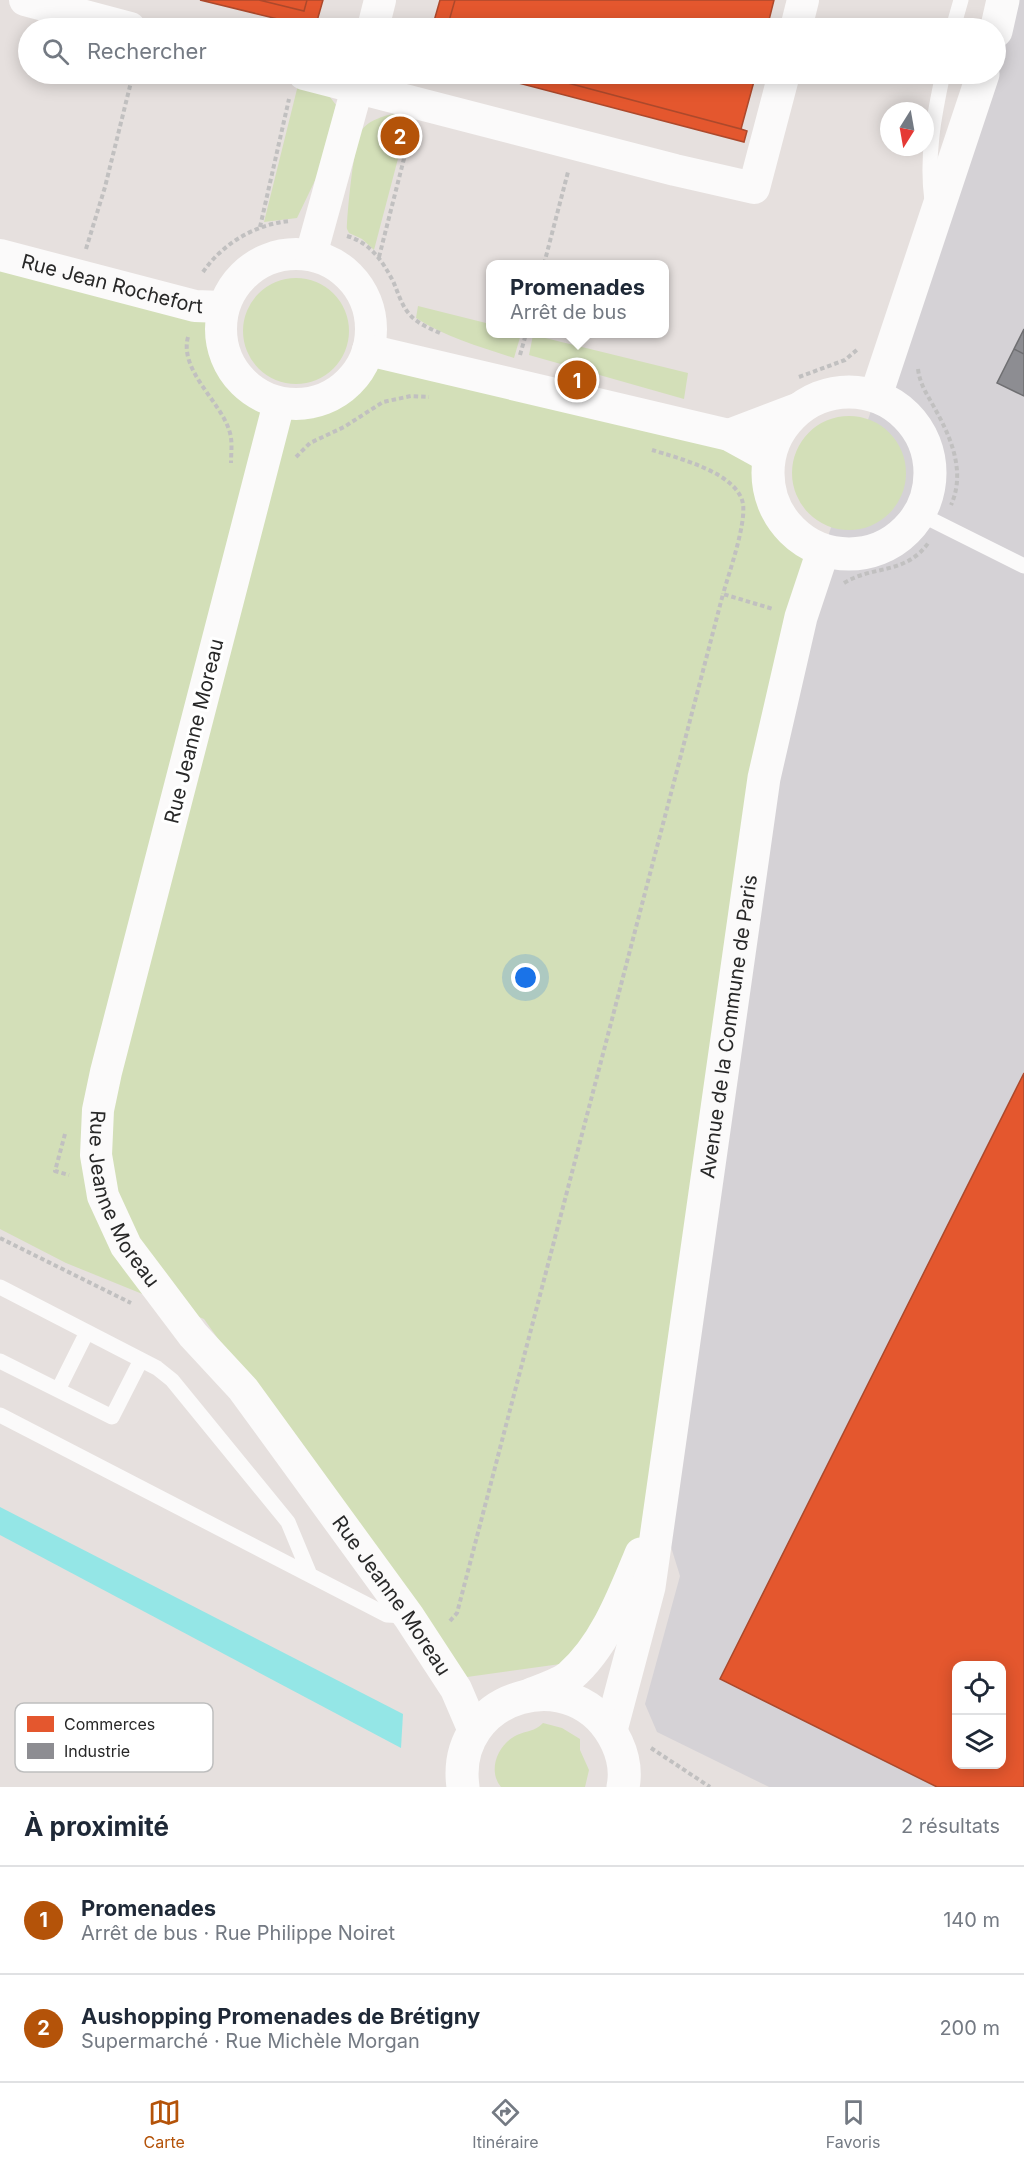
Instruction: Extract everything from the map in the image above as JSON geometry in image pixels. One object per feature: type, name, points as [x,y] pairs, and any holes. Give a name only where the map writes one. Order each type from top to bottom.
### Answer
[{"type":"street","points":[[25,0],[92,18]]},
{"type":"street","points":[[376,18],[380,0]]},
{"type":"street","points":[[798,18],[803,0]]},
{"type":"street","points":[[999,18],[1003,0]]},
{"type":"street","points":[[314,242],[353,280],[366,301],[371,326],[368,350],[359,371],[343,388],[324,399],[301,404],[279,403],[256,393],[237,377],[225,355],[221,339],[223,307],[233,287],[248,270],[267,259],[289,254],[314,242],[358,84]]},
{"type":"street","points":[[373,84],[576,144],[754,188],[781,84]]},
{"type":"street","points":[[876,395],[980,84]]},
{"type":"street","name":"Rue Jean Rochefort","points":[[0,255],[195,306],[223,307]]},
{"type":"street","points":[[368,350],[729,435],[769,457]]},
{"type":"street","points":[[729,435],[795,395],[823,395],[849,391],[876,395],[897,406],[915,423],[926,444],[931,467],[929,492],[931,520],[878,549],[851,555],[823,551],[802,540],[785,524],[774,503],[768,481],[769,457],[775,438],[786,422],[795,395]]},
{"type":"street","name":"Rue Jeanne Moreau","points":[[279,403],[106,1072],[98,1110],[96,1155],[103,1196],[126,1246],[193,1335],[243,1389],[409,1617],[456,1689],[474,1731]]},
{"type":"street","name":"Avenue de la Commune de Paris","points":[[611,1730],[649,1587],[764,778],[801,617],[823,551]]},
{"type":"street","name":"Avenue de la Commune de Paris","points":[[474,1731],[490,1713],[510,1701],[532,1694],[569,1677],[592,1653],[628,1584],[659,1508]]},
{"type":"street","points":[[532,1694],[555,1694],[577,1701],[596,1713],[611,1730],[622,1753],[625,1779],[623,1787]]},
{"type":"street","points":[[459,1783],[465,1752],[474,1731]]},
{"type":"lane","points":[[956,18],[961,0]]},
{"type":"lane","points":[[934,216],[929,176],[934,109],[940,84]]},
{"type":"lane","points":[[931,520],[1024,566]]},
{"type":"lane","points":[[0,1287],[157,1368],[172,1380],[288,1522],[310,1575]]},
{"type":"lane","points":[[58,1390],[87,1332]]},
{"type":"lane","points":[[0,1361],[112,1418],[141,1360]]},
{"type":"lane","points":[[0,1416],[387,1615],[409,1617]]},
{"type":"path","points":[[78,276],[105,187],[131,84]]},
{"type":"path","points":[[260,226],[297,84]]},
{"type":"path","points":[[378,258],[413,125]]},
{"type":"path","points":[[545,260],[576,144]]},
{"type":"path","points":[[203,272],[212,259],[260,226],[291,221],[314,242],[356,239],[366,244],[392,280],[411,317],[449,338]]},
{"type":"path","points":[[795,395],[811,372],[845,360],[863,343]]},
{"type":"path","points":[[834,590],[854,577],[891,569],[921,554],[931,520],[954,498],[958,471],[951,442],[919,382],[917,361]]},
{"type":"path","points":[[297,458],[310,443],[344,427],[383,402],[411,396],[432,397]]},
{"type":"path","points":[[450,1621],[457,1613],[741,524],[743,505],[738,492],[728,481],[683,460],[649,449]]},
{"type":"path","points":[[718,475],[721,465]]},
{"type":"path","points":[[723,594],[777,610]]},
{"type":"path","points":[[0,1238],[134,1305]]},
{"type":"path","points":[[647,1753],[646,1744],[710,1787]]},
{"type":"shaded area","points":[[1003,0],[1024,0],[1024,1787],[769,1787],[657,1732],[645,1704],[680,1576],[659,1508],[764,778],[823,551],[910,297],[992,84],[1006,84],[1006,18],[999,18]]},
{"type":"green space","points":[[298,85],[327,93],[336,105],[321,168],[297,218],[264,222]]},
{"type":"green space","points":[[398,113],[410,113],[374,250],[362,239],[349,233],[347,229],[356,149],[358,138],[364,127],[378,119]]},
{"type":"green space","points":[[0,267],[213,317],[212,341],[220,368],[239,391],[251,400],[279,410],[321,412],[331,408],[354,391],[375,361],[719,440],[760,460],[764,499],[782,530],[815,555],[653,1505],[625,1580],[575,1662],[467,1677],[395,1588],[204,1319],[66,1263],[0,1229]]},
{"type":"green space","points":[[296,278],[316,282],[333,294],[345,311],[349,331],[345,351],[333,368],[316,380],[296,384],[276,380],[259,368],[247,351],[243,331],[247,311],[259,294],[276,282]]},
{"type":"green space","points":[[418,306],[486,323],[486,338],[520,338],[514,358],[439,331],[416,318]]},
{"type":"green space","points":[[532,338],[545,338],[688,373],[684,399],[529,355]]},
{"type":"green space","points":[[849,416],[871,421],[889,433],[901,451],[906,473],[901,495],[889,513],[871,525],[849,530],[827,525],[809,513],[797,495],[792,473],[797,451],[809,433],[827,421]]},
{"type":"green space","points":[[543,1723],[562,1728],[580,1739],[580,1750],[589,1770],[585,1787],[501,1787],[495,1773],[500,1751],[510,1739]]},
{"type":"water","points":[[0,1507],[403,1714],[401,1748],[0,1535]]},
{"type":"building: Commerces","points":[[200,0],[259,0],[304,11],[307,0],[323,0],[318,18],[274,18]]},
{"type":"building: Commerces","points":[[259,0],[307,0],[304,11]]},
{"type":"building: Commerces","points":[[440,0],[455,0],[450,18],[435,18]]},
{"type":"building: Commerces","points":[[455,0],[774,0],[770,18],[450,18]]},
{"type":"building: Commerces","points":[[522,84],[571,84],[747,131],[744,142]]},
{"type":"building: Commerces","points":[[572,84],[753,84],[741,129]]},
{"type":"building: Commerces","points":[[1024,1073],[1024,1787],[937,1787],[720,1679]]},
{"type":"building: Industrie","points":[[1024,329],[1024,354],[1014,349]]},
{"type":"building: Industrie","points":[[1014,349],[1024,354],[1024,396],[997,383]]},
{"type":"place","name":"Aushopping Promenades de Brétigny","points":[[400,136]]},
{"type":"place","name":"Promenades","points":[[577,380]]}]
